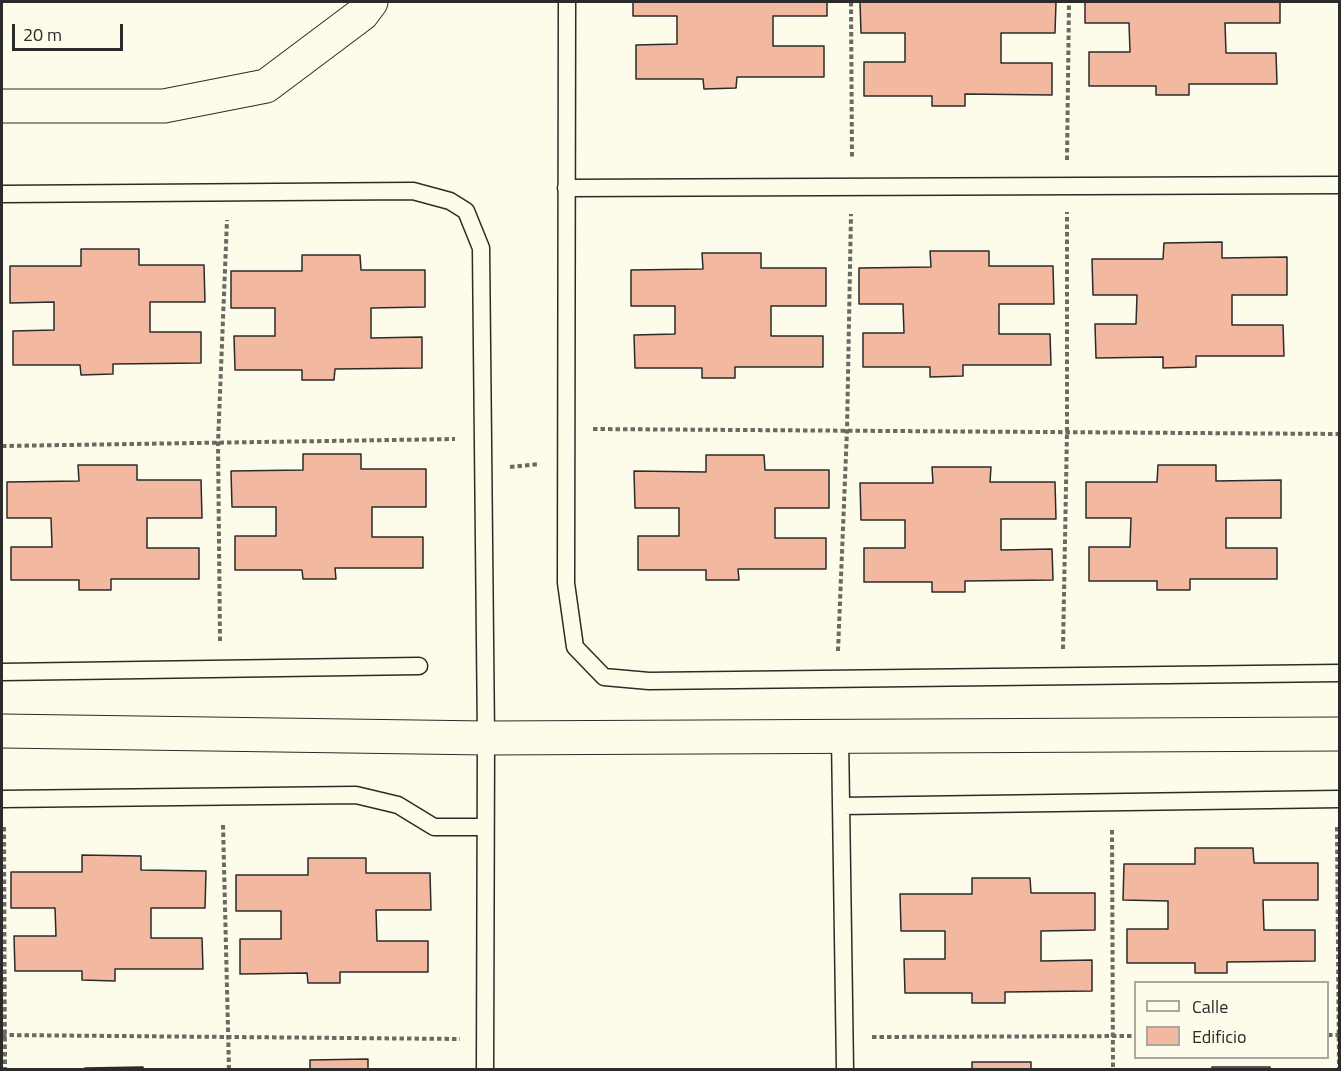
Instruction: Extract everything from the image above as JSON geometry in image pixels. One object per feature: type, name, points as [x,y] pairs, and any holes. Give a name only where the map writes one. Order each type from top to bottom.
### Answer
[{"type":"street","points":[[2,106],[164,106],[266,86],[362,14],[371,2]]},
{"type":"street","points":[[2,731],[486,738],[1340,734]]},
{"type":"lane","points":[[567,2],[566,583],[575,647],[604,677],[649,681],[1340,673]]},
{"type":"lane","points":[[566,188],[1340,185]]},
{"type":"lane","points":[[2,194],[413,191],[450,201],[466,211],[481,248],[486,738],[485,1070]]},
{"type":"lane","points":[[2,672],[419,666]]},
{"type":"lane","points":[[840,737],[845,1070]]},
{"type":"lane","points":[[3,799],[356,795],[398,805],[434,827],[484,827]]},
{"type":"lane","points":[[841,806],[1338,799]]},
{"type":"path","points":[[837,678],[847,430],[852,187],[850,2]]},
{"type":"path","points":[[1062,676],[1069,2]]},
{"type":"path","points":[[221,669],[218,443],[228,192]]},
{"type":"path","points":[[567,429],[1340,434]]},
{"type":"path","points":[[2,446],[482,439]]},
{"type":"path","points":[[483,469],[566,462]]},
{"type":"path","points":[[222,797],[230,1070]]},
{"type":"path","points":[[3,799],[4,1070]]},
{"type":"path","points":[[1338,799],[1339,1070]]},
{"type":"path","points":[[1112,803],[1113,1070]]},
{"type":"path","points":[[3,1035],[485,1039]]},
{"type":"path","points":[[844,1037],[1134,1036]]},
{"type":"building","points":[[633,2],[827,2],[827,16],[773,16],[773,46],[824,46],[824,77],[737,77],[736,88],[704,89],[703,79],[636,79],[636,45],[677,44],[677,16],[633,16]]},
{"type":"building","points":[[860,2],[1056,2],[1055,33],[1001,33],[1001,63],[1052,63],[1052,95],[965,94],[965,106],[932,106],[932,96],[864,96],[864,62],[905,62],[905,33],[861,33]]},
{"type":"building","points":[[1085,2],[1280,2],[1280,23],[1225,23],[1226,53],[1276,53],[1277,84],[1189,84],[1189,95],[1156,95],[1156,86],[1089,86],[1089,52],[1130,52],[1129,23],[1085,23]]},
{"type":"building","points":[[1222,242],[1222,258],[1287,257],[1287,295],[1232,295],[1232,325],[1283,325],[1284,356],[1196,356],[1196,367],[1163,368],[1163,357],[1096,358],[1095,324],[1136,324],[1137,295],[1093,295],[1092,259],[1163,259],[1164,243]]},
{"type":"building","points":[[81,249],[139,249],[139,265],[204,265],[205,302],[150,302],[150,332],[201,332],[201,363],[113,364],[113,374],[81,375],[80,365],[13,365],[13,331],[54,330],[54,302],[10,303],[10,266],[81,266]]},
{"type":"building","points":[[930,251],[989,251],[989,266],[1053,266],[1054,304],[999,304],[999,334],[1050,334],[1051,365],[963,365],[963,376],[930,377],[930,367],[863,367],[863,333],[904,333],[903,304],[859,304],[859,268],[931,267]]},
{"type":"building","points":[[702,253],[761,253],[761,268],[826,268],[826,306],[771,306],[771,336],[823,336],[823,367],[735,367],[735,378],[702,378],[702,368],[635,368],[634,335],[675,334],[675,306],[631,306],[631,270],[703,269]]},
{"type":"building","points":[[302,255],[360,255],[361,270],[425,270],[425,307],[371,308],[371,338],[422,337],[422,368],[335,369],[334,380],[302,380],[302,370],[235,370],[234,336],[275,336],[275,308],[231,308],[231,271],[302,271]]},
{"type":"building","points":[[303,454],[361,454],[361,469],[426,469],[426,507],[372,507],[372,537],[423,537],[423,568],[335,568],[336,579],[303,579],[302,570],[235,570],[235,536],[276,536],[276,507],[232,507],[231,471],[303,470]]},
{"type":"building","points":[[706,455],[764,455],[765,470],[829,470],[829,508],[775,508],[775,538],[826,538],[826,569],[738,569],[739,580],[706,580],[706,570],[638,570],[638,536],[679,536],[679,508],[635,508],[634,471],[706,472]]},
{"type":"building","points":[[78,465],[137,465],[137,480],[201,480],[202,518],[147,518],[147,548],[199,548],[199,579],[111,579],[111,590],[79,590],[79,580],[11,580],[11,547],[52,547],[51,518],[7,518],[7,482],[79,481]]},
{"type":"building","points":[[1158,465],[1216,465],[1216,481],[1281,480],[1281,518],[1226,518],[1226,548],[1277,548],[1277,579],[1190,579],[1190,590],[1157,590],[1157,581],[1089,581],[1089,547],[1130,547],[1131,518],[1086,518],[1086,482],[1157,482]]},
{"type":"building","points":[[932,467],[991,467],[990,482],[1055,482],[1056,519],[1001,519],[1001,550],[1052,549],[1053,580],[965,581],[965,592],[932,592],[932,582],[864,582],[864,548],[905,548],[905,520],[861,520],[860,483],[933,483]]},
{"type":"building","points":[[1195,848],[1253,848],[1254,863],[1318,863],[1318,900],[1263,900],[1264,930],[1315,930],[1315,961],[1227,962],[1227,973],[1195,973],[1195,963],[1127,963],[1127,929],[1168,929],[1168,901],[1123,900],[1124,864],[1195,864]]},
{"type":"building","points":[[82,855],[141,856],[141,870],[206,871],[205,908],[151,908],[151,938],[202,938],[203,969],[115,969],[115,981],[82,980],[82,971],[15,971],[14,936],[56,936],[55,908],[11,908],[11,872],[82,872]]},
{"type":"building","points":[[308,858],[366,858],[366,873],[430,873],[431,910],[376,910],[377,941],[428,941],[428,972],[340,972],[340,983],[308,983],[307,973],[240,974],[240,939],[281,939],[281,911],[236,911],[236,875],[308,875]]},
{"type":"building","points":[[972,878],[1030,878],[1031,893],[1095,893],[1095,930],[1041,931],[1041,961],[1092,960],[1092,991],[1005,992],[1005,1003],[972,1003],[972,993],[905,993],[904,959],[945,959],[945,931],[901,931],[900,894],[972,894]]},
{"type":"building","points":[[368,1059],[368,1070],[310,1070],[310,1060]]},
{"type":"building","points":[[972,1062],[1031,1062],[1031,1070],[972,1070]]},
{"type":"building","points":[[143,1067],[143,1070],[85,1070],[85,1068]]},
{"type":"building","points":[[1212,1067],[1270,1067],[1270,1070],[1212,1070]]}]
